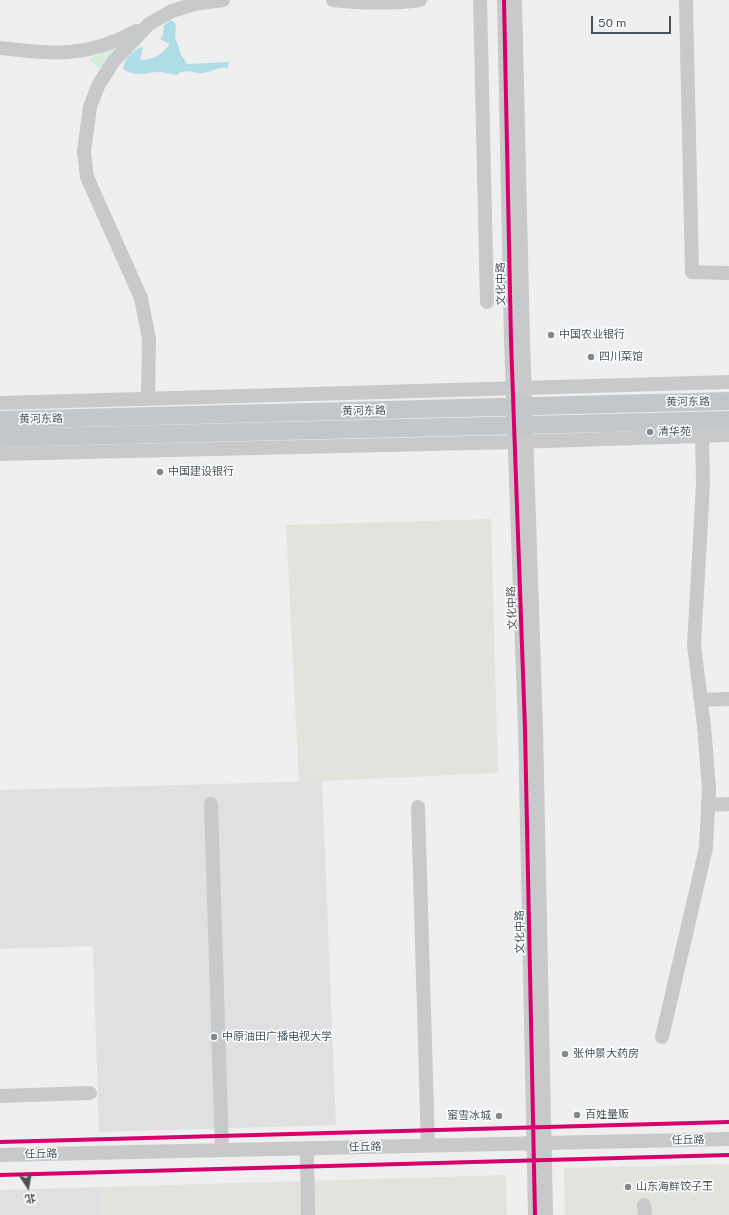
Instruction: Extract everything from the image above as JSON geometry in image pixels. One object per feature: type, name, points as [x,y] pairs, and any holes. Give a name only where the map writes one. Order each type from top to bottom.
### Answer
[{"type":"main road","name":"黄河东路","points":[[0,420],[729,401]]},
{"type":"main road","name":"黄河东路","points":[[0,438],[520,433],[702,428],[729,420]]},
{"type":"street","points":[[0,48],[32,52],[64,53],[84,51],[122,39],[172,11],[194,4],[223,0]]},
{"type":"street","points":[[333,0],[358,3],[381,3],[420,0]]},
{"type":"street","points":[[480,0],[487,302]]},
{"type":"street","name":"文化中路","points":[[504,0],[509,229],[519,388]]},
{"type":"street","name":"文化中路","points":[[515,0],[519,406],[536,728],[539,1143],[535,1215]]},
{"type":"street","points":[[686,0],[692,272],[729,273]]},
{"type":"street","points":[[148,24],[113,62],[98,86],[90,107],[84,151],[87,177],[141,298],[149,339],[148,399]]},
{"type":"street","points":[[485,229],[509,229]]},
{"type":"street","points":[[0,404],[729,382]]},
{"type":"street","points":[[662,1036],[706,848],[708,788],[704,726],[694,645],[703,485],[702,428],[729,435]]},
{"type":"street","points":[[0,454],[520,433]]},
{"type":"street","points":[[701,700],[729,699]]},
{"type":"street","points":[[210,804],[222,1150]]},
{"type":"street","points":[[708,805],[729,804]]},
{"type":"street","points":[[418,807],[428,1146]]},
{"type":"street","points":[[0,1096],[90,1093]]},
{"type":"street","name":"任丘路","points":[[0,1155],[729,1139]]},
{"type":"street","name":"文化中路","points":[[539,1143],[546,1215]]},
{"type":"street","points":[[307,1148],[308,1215]]},
{"type":"shaded area","points":[[491,519],[498,773],[299,782],[286,525]]},
{"type":"shaded area","name":"中原油田广播电视大学","points":[[322,781],[336,1125],[99,1132],[93,946],[0,949],[0,790]]},
{"type":"shaded area","points":[[729,1164],[729,1215],[565,1215],[564,1168]]},
{"type":"shaded area","points":[[506,1175],[507,1215],[101,1215],[101,1187]]},
{"type":"shaded area","points":[[101,1187],[101,1215],[0,1215],[0,1190]]},
{"type":"green space","points":[[115,49],[117,50],[101,69],[89,61],[91,58]]},
{"type":"water","points":[[171,20],[176,26],[175,38],[180,53],[187,64],[229,62],[228,68],[220,68],[202,73],[184,71],[177,75],[157,72],[135,74],[123,69],[129,56],[140,47],[143,48],[140,60],[154,58],[164,51],[170,44],[160,39],[163,35],[164,25]]},
{"type":"cycle path","points":[[504,0],[511,340],[525,729],[535,1215]]},
{"type":"cycle path","points":[[0,1142],[729,1122]]},
{"type":"cycle path","points":[[0,1175],[729,1155]]},
{"type":"place","name":"中国农业银行","points":[[551,335]]},
{"type":"place","name":"四川菜馆","points":[[591,357]]},
{"type":"place","name":"清华苑","points":[[650,432]]},
{"type":"place","name":"中国建设银行","points":[[160,472]]},
{"type":"place","name":"中原油田广播电视大学","points":[[214,1037]]},
{"type":"place","name":"张仲景大药房","points":[[565,1054]]},
{"type":"place","name":"百姓量贩","points":[[577,1115]]},
{"type":"place","name":"蜜雪冰城","points":[[499,1116]]},
{"type":"place","name":"山东海鲜饺子王","points":[[628,1187]]}]
